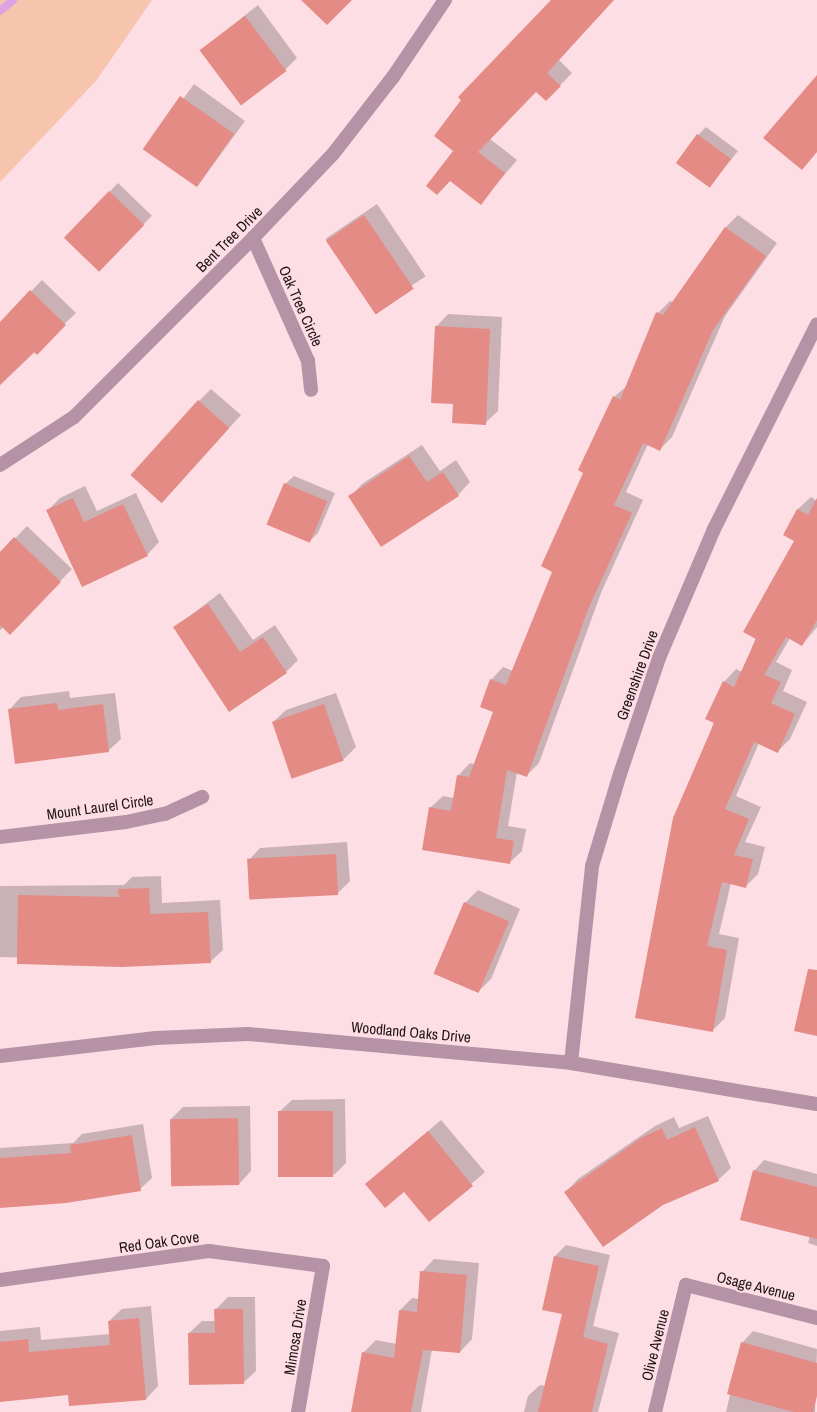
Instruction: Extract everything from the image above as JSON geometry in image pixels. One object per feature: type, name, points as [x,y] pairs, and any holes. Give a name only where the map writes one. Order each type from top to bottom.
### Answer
[{"type":"street","name":"Bent Tree Drive","points":[[0,465],[74,417],[253,238],[333,154],[393,77],[445,0]]},
{"type":"street","name":"Oak Tree Circle","points":[[253,238],[308,361],[311,390]]},
{"type":"street","name":"Greenshire Drive","points":[[571,1063],[592,866],[658,658],[714,529],[817,324]]},
{"type":"street","name":"Mount Laurel Circle","points":[[0,837],[126,822],[165,814],[202,797]]},
{"type":"street","name":"Woodland Oaks Drive","points":[[0,1056],[156,1038],[248,1034],[571,1063],[817,1104]]},
{"type":"street","name":"Red Oak Cove","points":[[0,1280],[209,1251],[323,1266]]},
{"type":"street","name":"Mimosa Drive","points":[[298,1412],[323,1266]]},
{"type":"street","name":"Osage Avenue","points":[[686,1285],[817,1318]]},
{"type":"street","name":"Olive Avenue","points":[[655,1412],[686,1285]]},
{"type":"shaded area","points":[[0,0],[152,0],[96,81],[0,182]]},
{"type":"building","points":[[301,0],[352,0],[327,25]]},
{"type":"building","points":[[551,0],[614,0],[547,73],[561,86],[546,101],[536,92],[478,152],[505,173],[481,205],[450,181],[437,195],[426,186],[453,151],[434,136],[461,100],[458,97]]},
{"type":"building","points":[[245,16],[287,71],[241,105],[199,50]]},
{"type":"building","points":[[817,75],[817,152],[802,170],[763,138]]},
{"type":"building","points":[[180,96],[234,134],[197,187],[143,149]]},
{"type":"building","points":[[697,134],[731,159],[710,188],[676,163]]},
{"type":"building","points":[[109,191],[144,225],[99,272],[64,238]]},
{"type":"building","points":[[364,215],[414,289],[376,315],[326,241]]},
{"type":"building","points":[[725,227],[766,256],[713,330],[660,451],[643,443],[614,505],[632,513],[589,607],[527,777],[507,770],[496,838],[514,841],[510,864],[422,850],[429,807],[451,811],[457,775],[469,777],[493,712],[480,707],[490,679],[506,685],[552,572],[541,566],[583,473],[578,470],[613,396],[620,400],[656,312],[663,315]]},
{"type":"building","points":[[30,290],[66,325],[37,355],[34,352],[0,385],[0,322]]},
{"type":"building","points":[[435,326],[490,329],[486,425],[452,423],[453,404],[431,403]]},
{"type":"building","points":[[198,400],[229,428],[162,503],[130,475]]},
{"type":"building","points":[[409,456],[427,482],[443,472],[459,496],[381,547],[348,496]]},
{"type":"building","points":[[284,483],[327,501],[310,543],[266,524]]},
{"type":"building","points":[[73,498],[84,522],[123,504],[148,556],[82,587],[46,510]]},
{"type":"building","points":[[817,498],[817,620],[802,646],[786,637],[764,675],[781,682],[771,703],[795,714],[778,753],[754,742],[725,809],[749,819],[734,855],[753,859],[746,888],[722,882],[707,946],[727,950],[713,1032],[635,1018],[673,818],[714,723],[705,719],[723,681],[734,687],[756,639],[743,632],[794,541],[783,535],[797,509],[808,515]]},
{"type":"building","points":[[14,537],[61,582],[10,635],[0,625],[0,552]]},
{"type":"building","points":[[208,604],[240,652],[263,637],[287,673],[229,712],[173,627]]},
{"type":"building","points":[[57,703],[58,710],[103,704],[109,752],[15,764],[8,709]]},
{"type":"building","points":[[324,704],[344,761],[292,779],[272,722]]},
{"type":"building","points":[[336,854],[338,895],[249,900],[247,859]]},
{"type":"building","points":[[149,888],[150,914],[208,912],[211,963],[122,967],[17,964],[18,895],[119,897],[118,889]]},
{"type":"building","points":[[464,902],[509,921],[479,993],[434,974]]},
{"type":"building","points":[[808,969],[817,970],[817,1036],[794,1031]]},
{"type":"building","points":[[278,1111],[333,1111],[333,1177],[278,1177]]},
{"type":"building","points":[[238,1118],[239,1185],[171,1186],[170,1119]]},
{"type":"building","points":[[695,1127],[719,1181],[663,1205],[603,1247],[564,1192],[641,1138],[662,1128],[667,1140]]},
{"type":"building","points":[[428,1131],[473,1186],[429,1222],[404,1192],[385,1208],[365,1184]]},
{"type":"building","points":[[132,1135],[141,1191],[66,1203],[0,1208],[0,1158],[71,1153],[70,1145]]},
{"type":"building","points":[[753,1170],[817,1187],[817,1239],[740,1220]]},
{"type":"building","points":[[554,1256],[599,1266],[583,1337],[608,1344],[592,1412],[538,1412],[562,1314],[542,1310]]},
{"type":"building","points":[[420,1271],[467,1275],[460,1353],[423,1350],[411,1412],[351,1412],[362,1352],[394,1358],[399,1310],[417,1312]]},
{"type":"building","points":[[214,1309],[243,1309],[244,1384],[189,1385],[188,1333],[215,1333]]},
{"type":"building","points":[[139,1318],[146,1400],[69,1406],[68,1395],[0,1402],[0,1342],[28,1339],[29,1352],[110,1345],[108,1321]]},
{"type":"building","points":[[741,1342],[817,1363],[817,1396],[813,1412],[794,1412],[727,1394]]},
{"type":"waterway","points":[[0,11],[13,0]]}]
